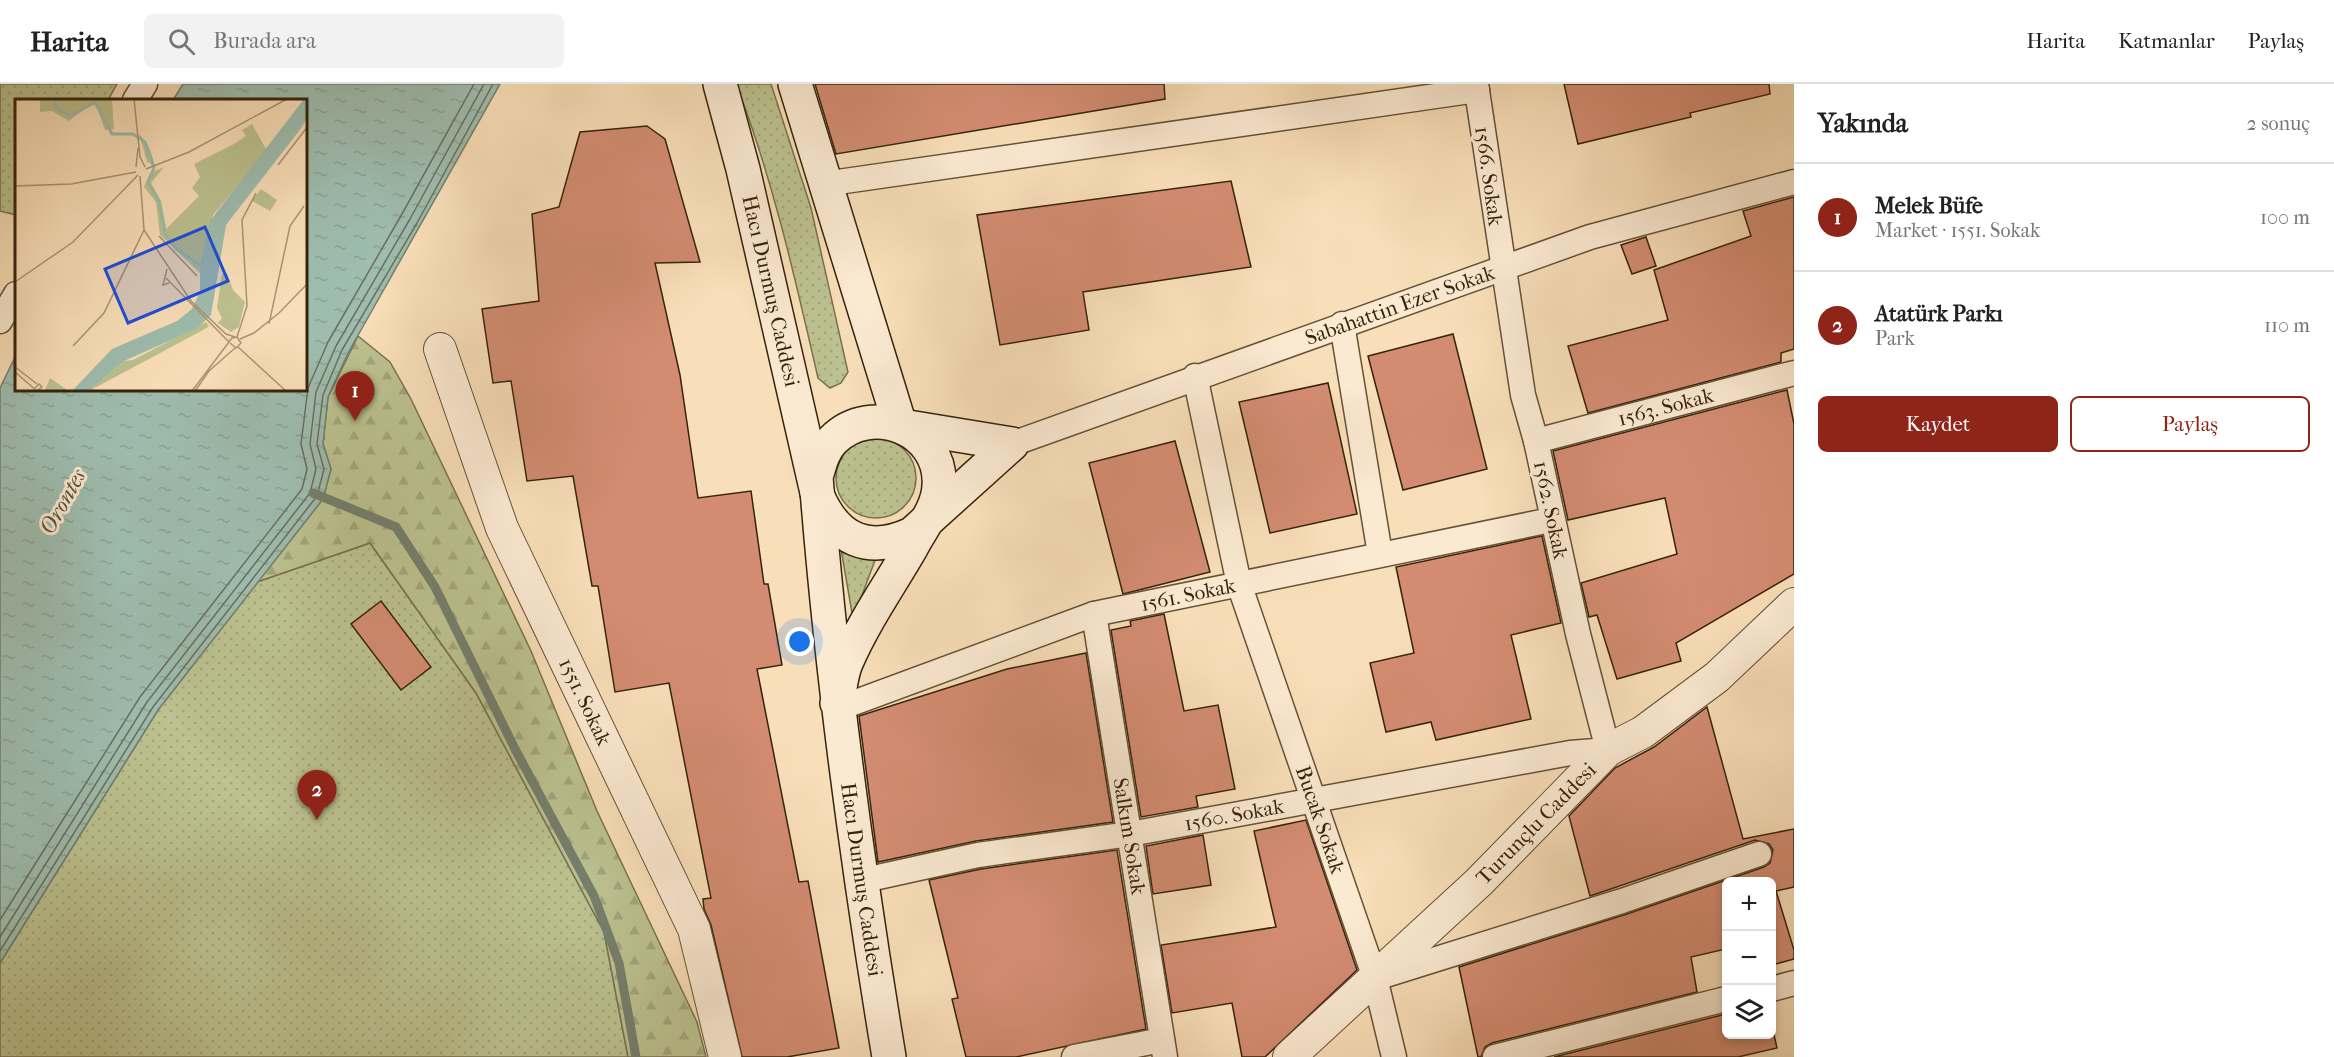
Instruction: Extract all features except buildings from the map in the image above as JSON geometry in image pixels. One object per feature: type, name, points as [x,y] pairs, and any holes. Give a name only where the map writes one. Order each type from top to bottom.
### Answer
[{"type":"main road","name":"Hacı Durmuş Caddesi","points":[[720,84],[743,169],[818,497],[826,515],[839,530],[857,541],[877,544],[897,541],[912,534],[924,524]]},
{"type":"main road","points":[[795,84],[900,425],[1012,444]]},
{"type":"main road","name":"Hacı Durmuş Caddesi","points":[[837,706],[845,665],[937,501],[938,468],[931,451],[919,437],[900,425],[883,421],[866,422],[848,429],[832,441],[816,477],[837,706],[860,881],[889,1057]]},
{"type":"main road","name":"Sabahattin Ezer Sokak","points":[[924,524],[1012,444]]},
{"type":"street","points":[[136,99],[145,84]]},
{"type":"street","points":[[824,184],[1477,87]]},
{"type":"street","name":"1566. Sokak","points":[[1477,87],[1503,268]]},
{"type":"street","name":"Sabahattin Ezer Sokak","points":[[1012,444],[1195,376],[1590,237],[1794,182]]},
{"type":"street","name":"1562. Sokak","points":[[1503,268],[1523,395],[1536,441],[1551,520],[1608,750]]},
{"type":"street","points":[[0,321],[15,296]]},
{"type":"street","points":[[1342,324],[1380,554]]},
{"type":"street","name":"1551. Sokak","points":[[440,349],[502,528],[694,929],[725,1057]]},
{"type":"street","name":"1563. Sokak","points":[[1536,441],[1794,374]]},
{"type":"street","name":"Bucak Sokak","points":[[1195,376],[1239,584],[1375,978],[1394,1057]]},
{"type":"street","name":"1561. Sokak","points":[[837,706],[1094,614],[1239,584],[1290,576],[1380,554],[1551,520]]},
{"type":"street","name":"Turunçlu Caddesi","points":[[1289,1057],[1479,882],[1608,750],[1643,732],[1717,677],[1792,613]]},
{"type":"street","name":"Salkım Sokak","points":[[1094,614],[1164,1048]]},
{"type":"street","name":"1560. Sokak","points":[[860,881],[978,855],[1130,834],[1570,753],[1608,750]]},
{"type":"street","points":[[1375,978],[1622,901],[1759,854]]},
{"type":"street","points":[[1776,987],[1794,983]]},
{"type":"street","points":[[1495,1057],[1722,1000]]},
{"type":"street","points":[[1074,1057],[1164,1048]]},
{"type":"green space","points":[[0,84],[117,84],[109,99],[15,99],[15,215],[0,211]]},
{"type":"green space","points":[[736,84],[771,84],[811,208],[848,372],[841,383],[830,388],[818,378],[772,192]]},
{"type":"green space","points":[[358,336],[390,362],[411,399],[531,651],[597,811],[697,1022],[706,1057],[628,1057],[604,932],[476,693],[370,543],[257,582],[323,499],[331,469],[323,444],[328,397]]},
{"type":"green space","points":[[868,438],[884,438],[898,445],[909,456],[916,470],[913,493],[898,511],[884,518],[868,518],[854,511],[843,500],[836,486],[836,470],[843,456],[854,445]]},
{"type":"green space","points":[[370,543],[476,693],[604,932],[628,1057],[0,1057],[0,963],[158,710],[257,582]]},
{"type":"green space","points":[[841,549],[877,555],[853,619]]},
{"type":"water","name":"Orontes","points":[[183,84],[500,84],[348,353],[328,397],[323,444],[331,469],[323,499],[158,710],[0,963],[0,388],[15,357],[15,392],[308,392],[308,99],[174,99]]},
{"type":"waterway","points":[[313,493],[396,527],[435,587],[515,749],[594,896],[619,963],[636,1057]]},
{"type":"place","name":"Melek Büfe","points":[[355,421]]},
{"type":"place","name":"Atatürk Parkı","points":[[317,820]]}]
